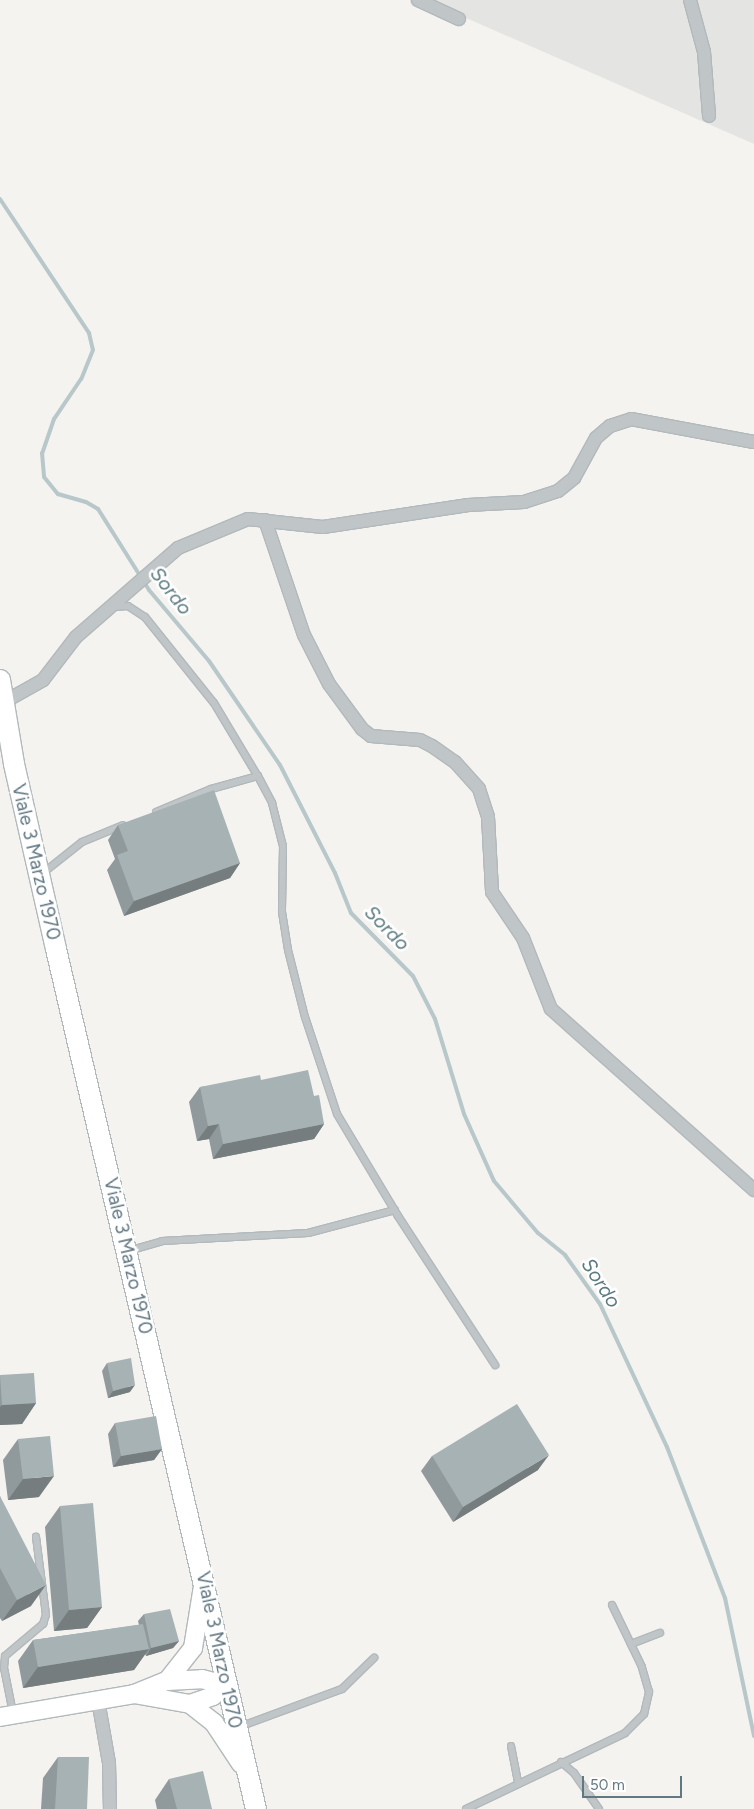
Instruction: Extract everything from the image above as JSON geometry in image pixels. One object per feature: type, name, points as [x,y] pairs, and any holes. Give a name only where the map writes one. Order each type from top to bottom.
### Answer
[{"type":"main road","name":"Viale 3 Marzo 1970","points":[[0,680],[2,701],[39,876],[204,1578],[225,1685],[256,1809]]},
{"type":"street","points":[[418,0],[459,19]]},
{"type":"street","points":[[690,0],[704,52],[709,116]]},
{"type":"street","points":[[2,701],[43,680],[76,637],[131,587],[178,548],[248,518],[323,527],[468,505],[524,502],[558,490],[574,478],[596,438],[610,426],[631,419],[754,442]]},
{"type":"street","points":[[265,520],[304,635],[329,684],[362,729],[371,736],[420,740],[432,746],[456,762],[479,789],[488,817],[492,892],[523,938],[551,1009],[754,1190]]},
{"type":"street","points":[[168,1681],[193,1648],[204,1578]]},
{"type":"street","points":[[7,1716],[134,1694],[168,1681],[202,1679],[225,1685]]},
{"type":"street","points":[[190,1704],[213,1696],[225,1685]]},
{"type":"street","points":[[134,1694],[190,1704],[214,1723],[232,1746],[247,1775]]},
{"type":"street","points":[[98,1700],[109,1763],[110,1809]]},
{"type":"lane","points":[[108,608],[128,606],[145,617],[214,703],[258,776],[272,804],[284,846],[282,912],[288,950],[306,1017],[337,1114],[395,1210],[496,1365]]},
{"type":"lane","points":[[151,814],[211,789],[258,776]]},
{"type":"lane","points":[[39,876],[82,842],[134,821]]},
{"type":"lane","points":[[126,1251],[162,1241],[308,1233],[395,1210]]},
{"type":"lane","points":[[7,1716],[5,1656],[43,1624],[46,1615],[36,1537]]},
{"type":"lane","points":[[466,1809],[518,1782],[625,1733],[644,1714],[649,1692],[631,1644],[612,1605]]},
{"type":"lane","points":[[631,1644],[660,1633]]},
{"type":"lane","points":[[236,1729],[342,1689],[374,1658]]},
{"type":"lane","points":[[512,1746],[518,1782]]},
{"type":"lane","points":[[561,1762],[574,1774],[598,1809]]},
{"type":"shaded area","points":[[425,0],[754,0],[754,144]]},
{"type":"building","points":[[214,790],[240,863],[134,901],[117,855],[128,851],[118,825]]},
{"type":"building","points":[[308,1070],[314,1096],[319,1095],[324,1124],[223,1144],[219,1124],[208,1126],[200,1087],[260,1075],[261,1080]]},
{"type":"building","points":[[131,1358],[135,1385],[113,1391],[107,1363]]},
{"type":"building","points":[[34,1373],[36,1403],[2,1405],[0,1375]]},
{"type":"building","points":[[517,1404],[549,1455],[463,1507],[432,1456]]},
{"type":"building","points":[[156,1416],[162,1449],[121,1456],[115,1423]]},
{"type":"building","points":[[50,1436],[54,1476],[23,1479],[18,1439]]},
{"type":"building","points":[[0,1496],[46,1585],[17,1600],[0,1568]]},
{"type":"building","points":[[93,1503],[102,1607],[69,1610],[60,1506]]},
{"type":"building","points":[[170,1609],[179,1641],[151,1648],[144,1614]]},
{"type":"building","points":[[143,1624],[149,1649],[38,1667],[33,1640]]},
{"type":"building","points":[[58,1757],[89,1757],[87,1809],[55,1809]]},
{"type":"building","points":[[203,1771],[212,1809],[177,1809],[169,1779]]},
{"type":"waterway","name":"Sordo","points":[[0,199],[89,333],[93,350],[81,379],[54,419],[42,453],[44,477],[58,494],[86,502],[98,509],[149,590],[209,661],[280,765],[335,873],[351,913],[413,976],[435,1019],[464,1114],[494,1181],[538,1233],[565,1255],[600,1304],[667,1447],[725,1598],[754,1736]]}]
